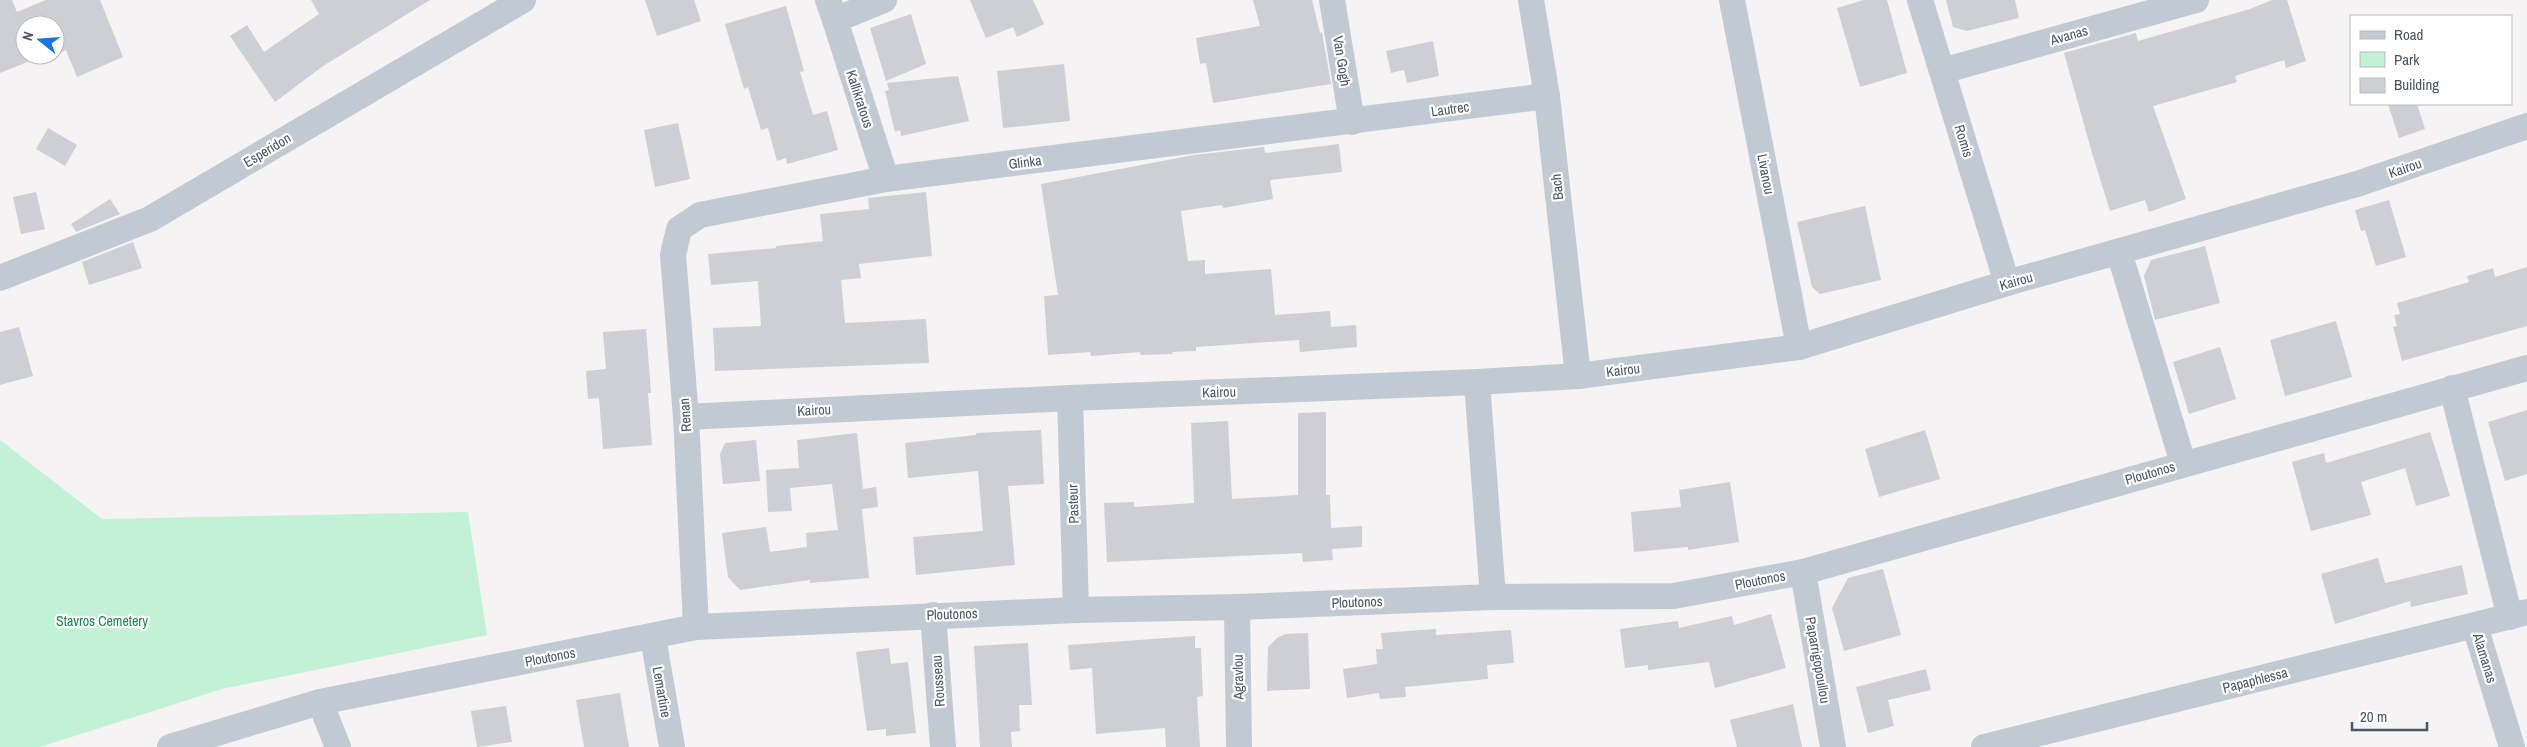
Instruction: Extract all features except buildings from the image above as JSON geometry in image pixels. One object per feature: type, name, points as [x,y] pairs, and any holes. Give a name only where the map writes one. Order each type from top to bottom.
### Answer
[{"type":"street","name":"Esperidon","points":[[0,278],[150,219],[523,0]]},
{"type":"street","points":[[832,10],[884,0]]},
{"type":"street","name":"Van Gogh","points":[[1332,0],[1352,122]]},
{"type":"street","name":"Bach","points":[[1531,0],[1547,96],[1578,376]]},
{"type":"street","name":"Livanou","points":[[1732,0],[1799,347]]},
{"type":"street","name":"Romis","points":[[1920,0],[2007,283]]},
{"type":"street","name":"Avanas","points":[[1942,71],[2196,0]]},
{"type":"street","name":"Kallikratous","points":[[832,10],[886,179]]},
{"type":"street","name":"Lautrec","points":[[1352,122],[1547,96]]},
{"type":"street","name":"Glinka","points":[[700,215],[886,179],[1352,122]]},
{"type":"street","name":"Kairou","points":[[686,417],[1578,376],[1799,347],[2007,283],[2357,184],[2527,126]]},
{"type":"street","name":"Renan","points":[[696,627],[686,417],[673,255],[679,229],[700,215]]},
{"type":"street","points":[[2119,252],[2183,463]]},
{"type":"street","name":"Ploutonos","points":[[170,747],[320,702],[696,627],[1076,610],[1237,607],[1493,597],[1674,596],[1803,572],[2183,463],[2527,368]]},
{"type":"street","points":[[1477,382],[1493,597]]},
{"type":"street","points":[[2452,388],[2518,614]]},
{"type":"street","name":"Pasteur","points":[[1070,398],[1076,610]]},
{"type":"street","name":"Paparrigopoullou","points":[[1803,572],[1833,747]]},
{"type":"street","name":"Agravlou","points":[[1237,607],[1239,747]]},
{"type":"street","name":"Papaphlessa","points":[[1984,747],[2518,614]]},
{"type":"street","name":"Rousseau","points":[[933,615],[943,747]]},
{"type":"street","name":"Alamanas","points":[[2475,626],[2512,747]]},
{"type":"street","name":"Lemartine","points":[[653,637],[672,747]]},
{"type":"street","points":[[320,702],[338,747]]},
{"type":"green space","name":"Stavros Cemetery","points":[[0,440],[102,519],[468,512],[487,635],[222,689],[40,747],[0,747]]}]
